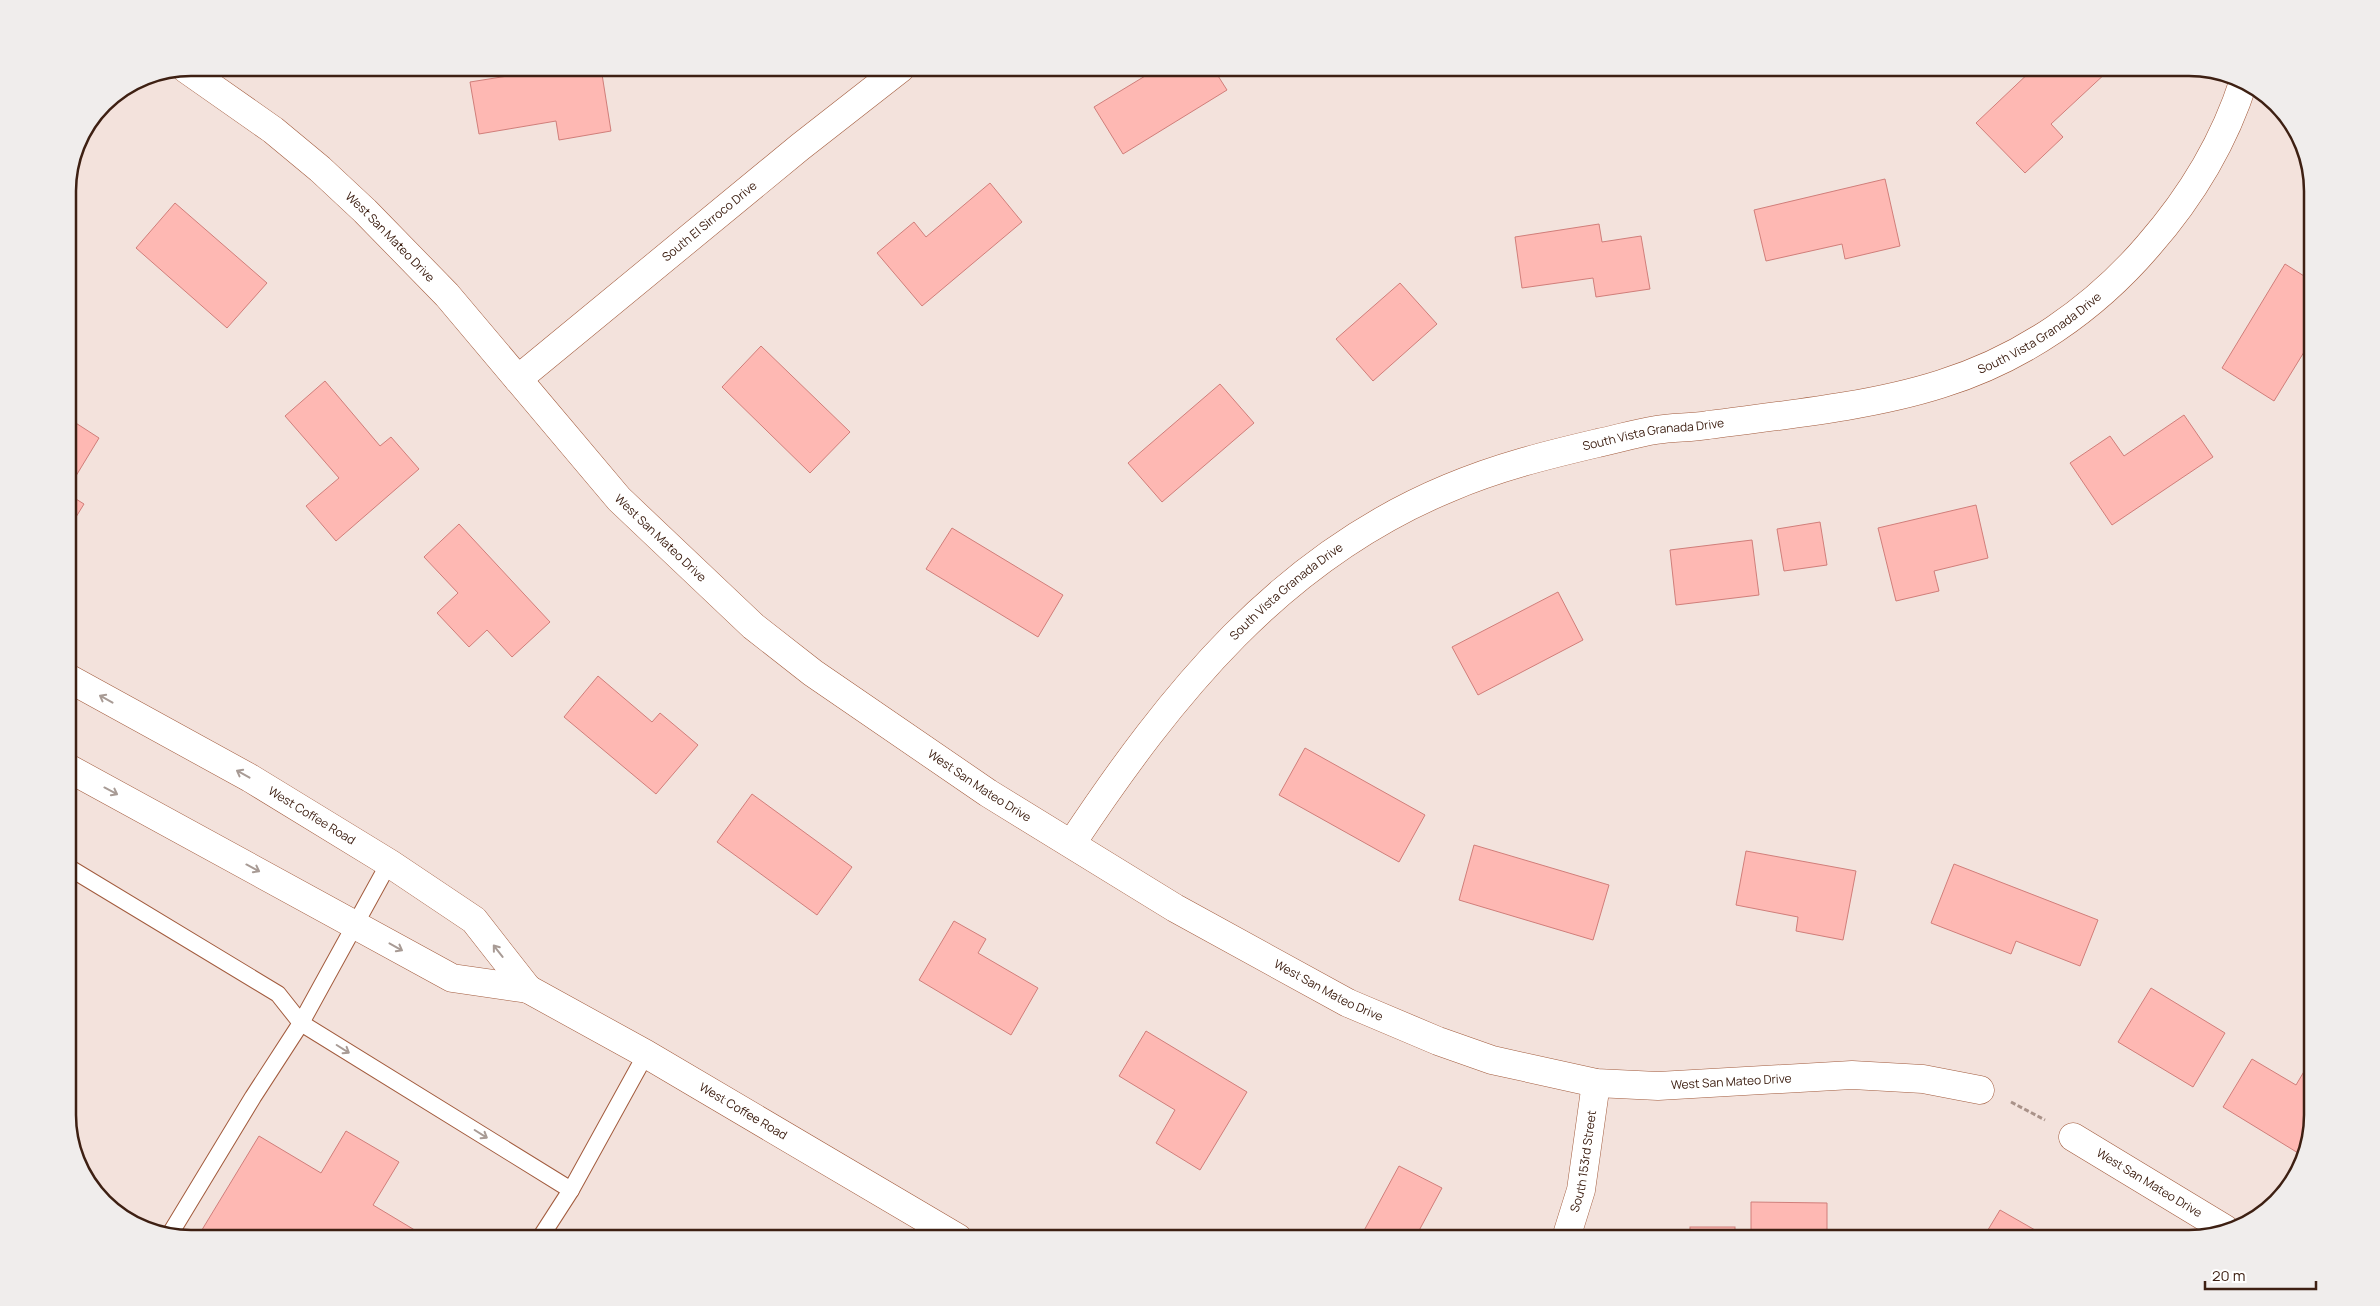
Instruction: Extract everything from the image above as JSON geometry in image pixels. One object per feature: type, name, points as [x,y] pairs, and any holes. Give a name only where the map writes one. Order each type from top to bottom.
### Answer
[{"type":"street","name":"West San Mateo Drive","points":[[196,76],[273,130],[365,210],[447,295],[619,500],[753,626],[813,672],[988,793],[1175,908],[1348,1003],[1438,1041],[1492,1060],[1596,1083],[1658,1086],[1852,1075],[1923,1079],[1980,1090]]},
{"type":"street","name":"South El Sirroco Drive","points":[[518,379],[800,147],[891,76]]},
{"type":"street","name":"South Vista Granada Drive","points":[[1072,843],[1109,787],[1158,721],[1250,619],[1306,572],[1367,530],[1447,489],[1521,461],[1656,430],[1704,426],[1858,403],[1940,385],[1987,367],[2044,337],[2096,300],[2130,268],[2178,211],[2205,169],[2233,114],[2241,89]]},
{"type":"street","name":"West Coffee Road","points":[[76,682],[250,778],[389,864],[474,920],[528,989]]},
{"type":"street","name":"West Coffee Road","points":[[76,772],[357,924],[452,978],[528,989],[646,1054],[944,1230]]},
{"type":"street","name":"South 153rd Street","points":[[1568,1230],[1581,1190],[1596,1083]]},
{"type":"street","name":"West San Mateo Drive","points":[[2072,1137],[2219,1226]]},
{"type":"lane","points":[[173,1228],[253,1097],[301,1023],[389,864]]},
{"type":"lane","points":[[76,872],[278,994],[301,1023],[572,1190]]},
{"type":"lane","points":[[545,1230],[572,1190],[646,1054]]},
{"type":"path","points":[[1980,1090],[2020,1105],[2072,1137]]},
{"type":"building","points":[[508,76],[602,76],[611,131],[559,140],[556,121],[479,134],[470,82]]},
{"type":"building","points":[[1145,76],[1218,76],[1227,90],[1123,154],[1094,107]]},
{"type":"building","points":[[2026,76],[2103,76],[2051,124],[2063,137],[2025,173],[1976,123]]},
{"type":"building","points":[[1885,179],[1900,246],[1845,259],[1842,244],[1766,261],[1754,210]]},
{"type":"building","points":[[990,183],[1022,222],[922,306],[877,253],[914,222],[926,237]]},
{"type":"building","points":[[175,203],[267,283],[227,328],[136,248]]},
{"type":"building","points":[[1599,224],[1602,242],[1641,236],[1650,289],[1596,297],[1593,278],[1522,288],[1515,237]]},
{"type":"building","points":[[2285,264],[2304,276],[2304,352],[2274,401],[2222,368]]},
{"type":"building","points":[[1400,283],[1437,324],[1373,381],[1336,339]]},
{"type":"building","points":[[761,346],[850,432],[810,473],[722,387]]},
{"type":"building","points":[[325,381],[380,446],[391,437],[419,469],[336,541],[306,506],[339,478],[285,416]]},
{"type":"building","points":[[1220,384],[1254,423],[1162,502],[1128,463]]},
{"type":"building","points":[[2184,415],[2213,457],[2112,525],[2070,463],[2110,436],[2124,456]]},
{"type":"building","points":[[76,423],[99,438],[76,476]]},
{"type":"building","points":[[76,499],[84,504],[76,517]]},
{"type":"building","points":[[1976,505],[1988,558],[1934,571],[1939,591],[1896,601],[1878,528]]},
{"type":"building","points":[[1820,522],[1827,565],[1784,571],[1777,529]]},
{"type":"building","points":[[459,524],[550,622],[512,657],[487,630],[469,647],[437,613],[458,593],[424,557]]},
{"type":"building","points":[[952,528],[1063,595],[1038,637],[926,569]]},
{"type":"building","points":[[1752,540],[1759,595],[1676,605],[1670,550]]},
{"type":"building","points":[[1558,592],[1583,640],[1478,695],[1452,647]]},
{"type":"building","points":[[598,676],[652,722],[660,713],[698,745],[656,794],[564,717]]},
{"type":"building","points":[[1305,748],[1425,815],[1399,862],[1279,795]]},
{"type":"building","points":[[752,794],[852,867],[817,915],[717,842]]},
{"type":"building","points":[[1474,845],[1609,885],[1593,940],[1459,900]]},
{"type":"building","points":[[1746,851],[1856,871],[1843,940],[1796,931],[1798,917],[1736,905]]},
{"type":"building","points":[[1954,864],[2098,920],[2080,966],[2016,941],[2011,954],[1931,923]]},
{"type":"building","points":[[954,921],[986,939],[978,953],[1038,988],[1011,1035],[919,980]]},
{"type":"building","points":[[2151,988],[2225,1033],[2193,1087],[2118,1042]]},
{"type":"building","points":[[1146,1031],[1247,1092],[1200,1170],[1156,1143],[1175,1110],[1119,1076]]},
{"type":"building","points":[[2252,1059],[2296,1085],[2304,1072],[2303,1129],[2297,1153],[2223,1107]]},
{"type":"building","points":[[346,1131],[399,1162],[373,1205],[415,1230],[202,1230],[259,1136],[321,1173]]},
{"type":"building","points":[[1399,1166],[1442,1188],[1419,1230],[1364,1230]]},
{"type":"building","points":[[1751,1202],[1827,1203],[1827,1230],[1751,1230]]},
{"type":"building","points":[[2000,1210],[2035,1230],[1988,1230]]},
{"type":"building","points":[[1690,1227],[1735,1227],[1735,1230],[1690,1230]]}]
